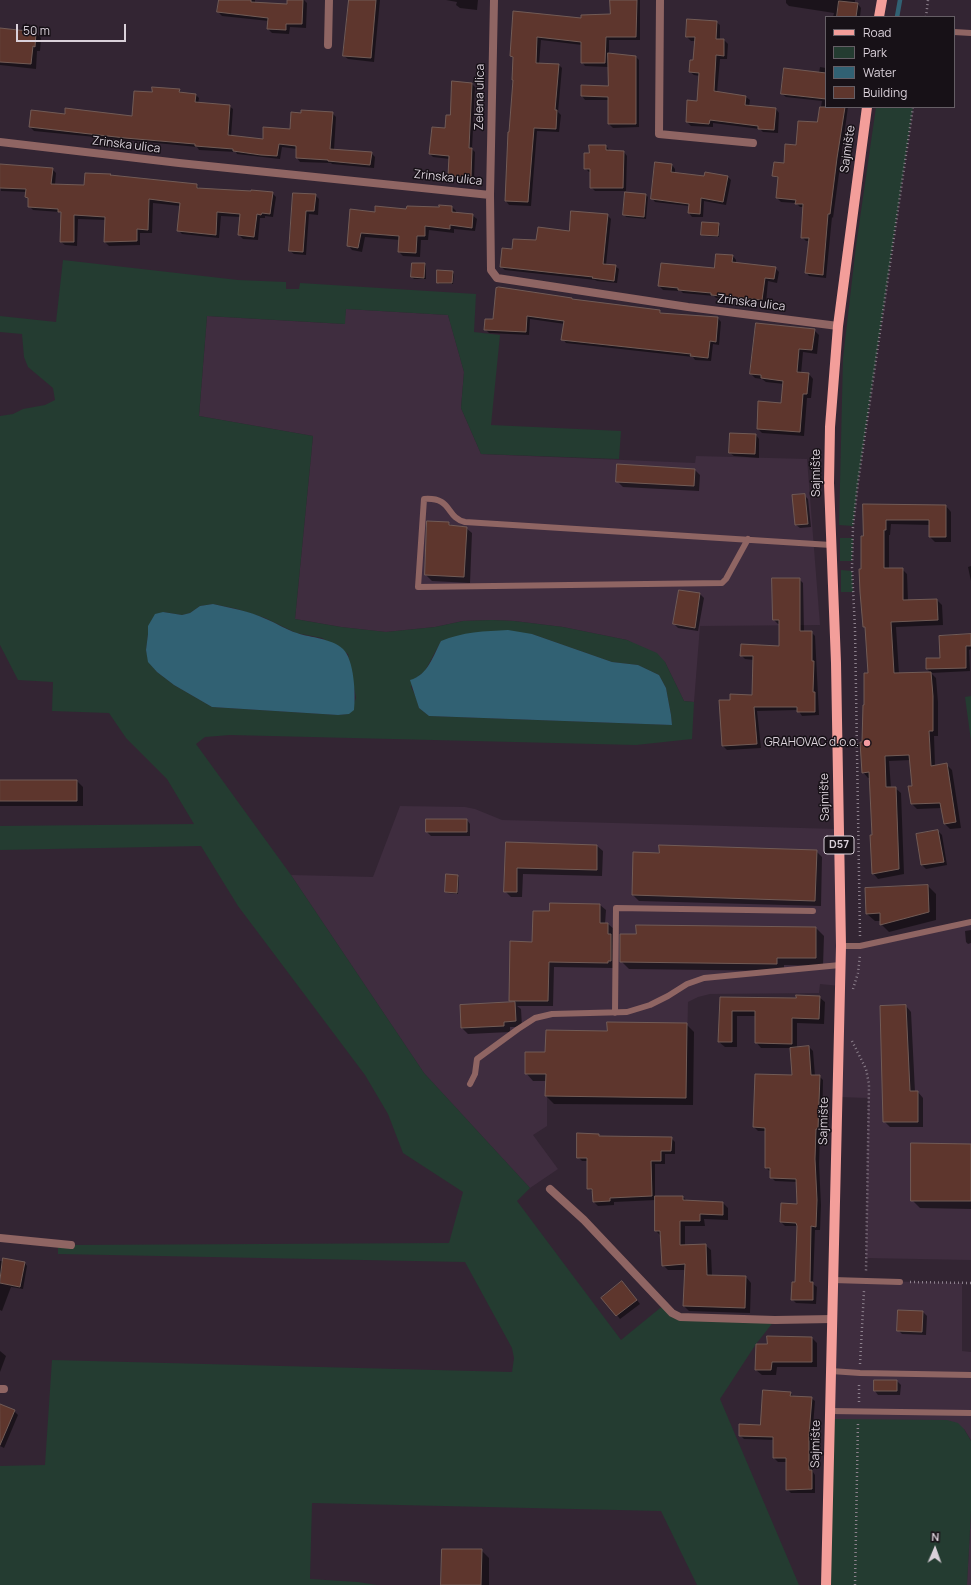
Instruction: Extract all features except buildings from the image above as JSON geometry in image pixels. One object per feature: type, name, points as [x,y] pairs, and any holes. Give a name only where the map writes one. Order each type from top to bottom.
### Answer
[{"type":"main road","points":[[879,16],[882,0]]},
{"type":"main road","name":"Sajmište","points":[[826,1585],[841,946],[836,671],[829,483],[830,427],[838,326],[867,108]]},
{"type":"street","points":[[328,45],[329,0]]},
{"type":"street","name":"Zelena ulica","points":[[490,195],[494,0]]},
{"type":"street","points":[[660,0],[659,134],[753,143]]},
{"type":"street","name":"Zrinska ulica","points":[[0,142],[179,163],[490,195],[492,270],[497,278],[688,307],[838,326]]},
{"type":"street","points":[[550,1189],[584,1220],[672,1312],[680,1317],[775,1320],[832,1319]]},
{"type":"street","points":[[0,1238],[71,1245]]},
{"type":"lane","points":[[955,32],[971,33]]},
{"type":"lane","points":[[748,540],[726,579],[722,583],[418,586],[424,499],[433,498],[442,501],[459,521],[465,522],[831,545]]},
{"type":"lane","points":[[615,1012],[616,908],[814,911]]},
{"type":"lane","points":[[841,946],[860,946],[971,922]]},
{"type":"lane","points":[[470,1084],[475,1074],[477,1059],[535,1018],[552,1014],[627,1012],[650,1005],[687,984],[704,978],[840,965]]},
{"type":"lane","points":[[833,1280],[900,1282]]},
{"type":"lane","points":[[831,1371],[971,1375]]},
{"type":"lane","points":[[830,1411],[971,1413]]},
{"type":"path","points":[[926,16],[928,0]]},
{"type":"path","points":[[852,995],[858,973],[860,946],[855,629],[852,568],[853,526],[858,482],[913,108]]},
{"type":"path","points":[[849,1035],[866,1069],[869,1084],[865,1281],[858,1412],[855,1585]]},
{"type":"path","points":[[900,1282],[971,1283]]},
{"type":"shaded area","points":[[346,309],[448,315],[464,372],[461,408],[481,454],[695,463],[696,456],[807,459],[820,625],[700,626],[694,702],[684,701],[665,662],[627,640],[563,627],[514,621],[463,621],[435,627],[386,632],[341,627],[295,619],[313,436],[199,416],[207,316],[344,324]]},
{"type":"shaded area","points":[[400,806],[465,807],[475,809],[502,820],[839,829],[841,946],[860,946],[971,922],[971,1260],[866,1258],[868,1098],[838,1097],[840,986],[820,984],[819,993],[710,994],[698,997],[688,1002],[686,1098],[547,1096],[547,1126],[533,1135],[558,1169],[530,1188],[424,1073],[291,875],[373,877]]},
{"type":"shaded area","points":[[833,1280],[962,1283],[962,1351],[971,1352],[971,1440],[964,1429],[830,1419]]},
{"type":"shaded area","points":[[971,1511],[971,1585],[967,1585],[967,1582]]},
{"type":"green space","points":[[876,108],[913,108],[858,482],[853,526],[839,525],[843,358],[856,246]]},
{"type":"green space","points":[[63,260],[238,280],[286,282],[286,289],[299,289],[300,283],[476,294],[474,332],[500,335],[491,425],[621,431],[619,459],[481,454],[461,408],[464,372],[448,315],[346,309],[345,324],[207,316],[199,416],[313,436],[295,619],[341,627],[386,632],[435,627],[463,621],[514,621],[563,627],[627,640],[657,653],[665,662],[684,701],[694,702],[692,739],[636,745],[230,735],[205,737],[196,744],[291,875],[424,1073],[530,1188],[517,1201],[621,1340],[665,1304],[672,1313],[775,1320],[756,1344],[720,1399],[799,1585],[697,1585],[661,1511],[312,1503],[310,1579],[358,1582],[377,1585],[0,1585],[0,1466],[45,1465],[52,1360],[512,1372],[514,1358],[512,1348],[465,1262],[58,1254],[58,1244],[449,1243],[463,1192],[403,1153],[388,1114],[365,1075],[238,906],[201,846],[0,850],[0,826],[194,824],[167,779],[126,738],[109,713],[52,711],[53,682],[18,680],[0,645],[0,416],[13,414],[23,409],[45,405],[55,400],[53,388],[28,367],[24,357],[22,334],[0,332],[0,316],[56,322]],"holes":[[[213,604],[237,609],[265,618],[296,633],[322,638],[348,654],[356,698],[349,714],[338,715],[212,707],[174,685],[157,672],[149,662],[146,650],[148,634],[163,612],[182,615],[190,613],[200,606]],[[532,634],[612,662],[638,665],[659,675],[666,688],[672,725],[429,716],[419,708],[411,687],[416,678],[425,671],[441,641]]]},
{"type":"green space","points":[[840,538],[853,538],[852,561],[840,561]]},
{"type":"green space","points":[[841,570],[852,571],[853,592],[841,592]]},
{"type":"green space","points":[[971,696],[971,741],[965,697]]},
{"type":"green space","points":[[830,1419],[947,1420],[958,1423],[964,1429],[971,1441],[971,1511],[967,1585],[826,1585]]},
{"type":"water","points":[[213,604],[253,614],[293,632],[338,645],[347,654],[352,669],[355,696],[354,710],[349,714],[338,715],[212,707],[174,685],[157,672],[148,662],[146,650],[148,626],[155,614],[163,612],[182,615],[190,613],[200,606]]},
{"type":"water","points":[[508,630],[532,634],[612,662],[638,665],[659,675],[666,688],[672,725],[429,716],[419,708],[410,680],[416,678],[426,669],[441,641],[465,634]]},
{"type":"waterway","points":[[897,16],[900,0]]},
{"type":"place","name":"GRAHOVAC d.o.o.","points":[[867,743]]}]
